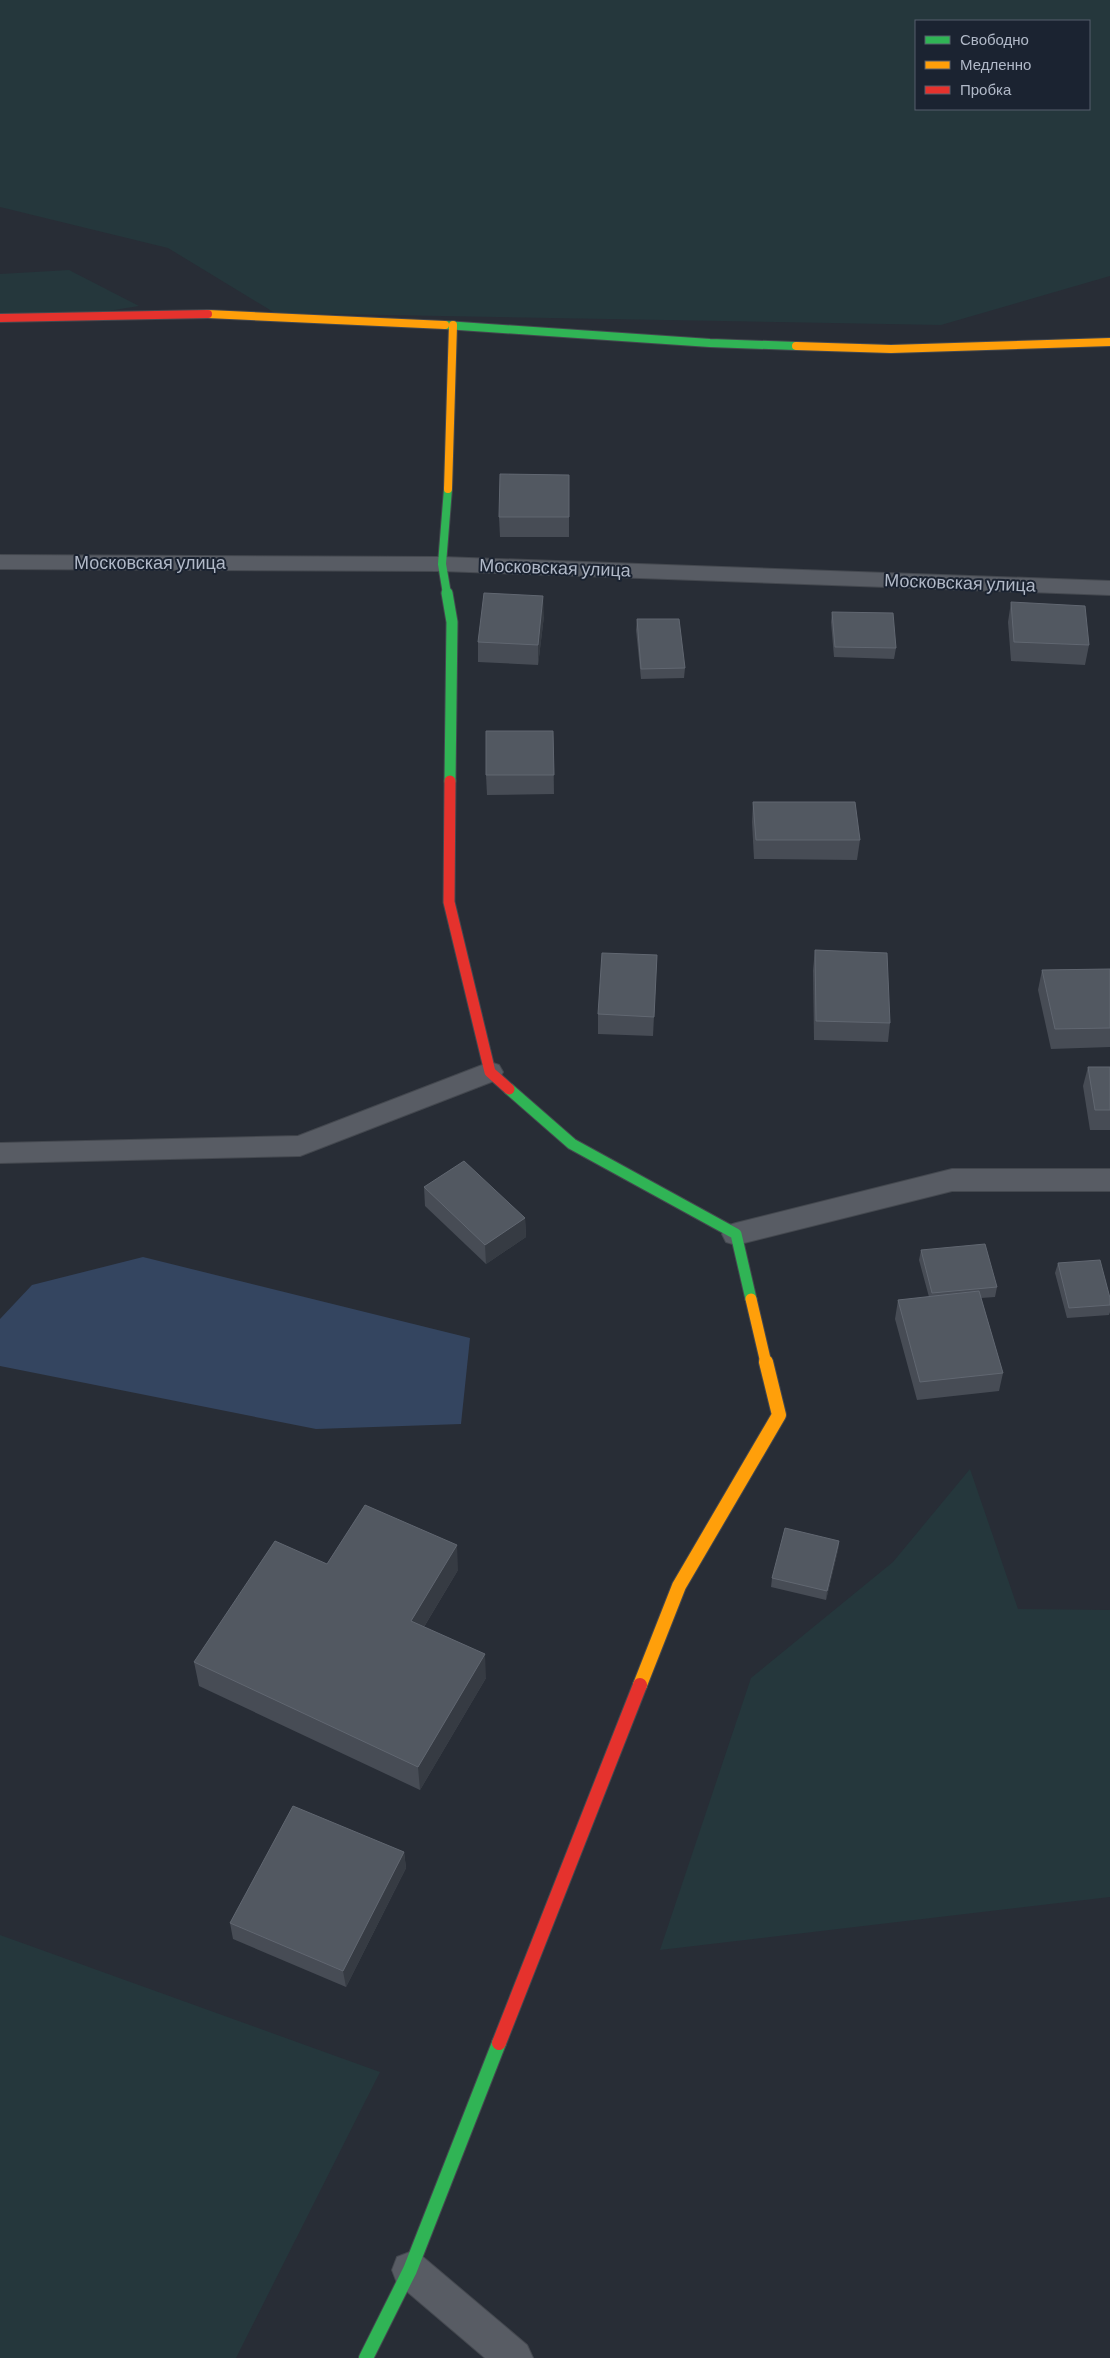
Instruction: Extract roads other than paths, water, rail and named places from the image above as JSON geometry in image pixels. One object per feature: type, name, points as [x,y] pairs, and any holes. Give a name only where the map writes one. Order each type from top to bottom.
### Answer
[{"type":"street","points":[[0,318],[180,313],[453,325],[710,343],[882,349],[1110,342]]},
{"type":"street","points":[[453,325],[449,470],[442,564],[452,622],[448,902],[490,1072],[572,1144],[736,1234],[952,1180],[1110,1180]]},
{"type":"street","name":"Московская улица","points":[[0,562],[442,564],[1110,588]]},
{"type":"street","points":[[0,1153],[300,1146],[490,1072]]},
{"type":"street","points":[[366,2358],[410,2270],[679,1586],[779,1415],[736,1234]]},
{"type":"street","points":[[410,2270],[514,2358]]},
{"type":"water","points":[[143,1257],[470,1338],[461,1424],[316,1429],[0,1366],[0,1319],[32,1285]]}]
